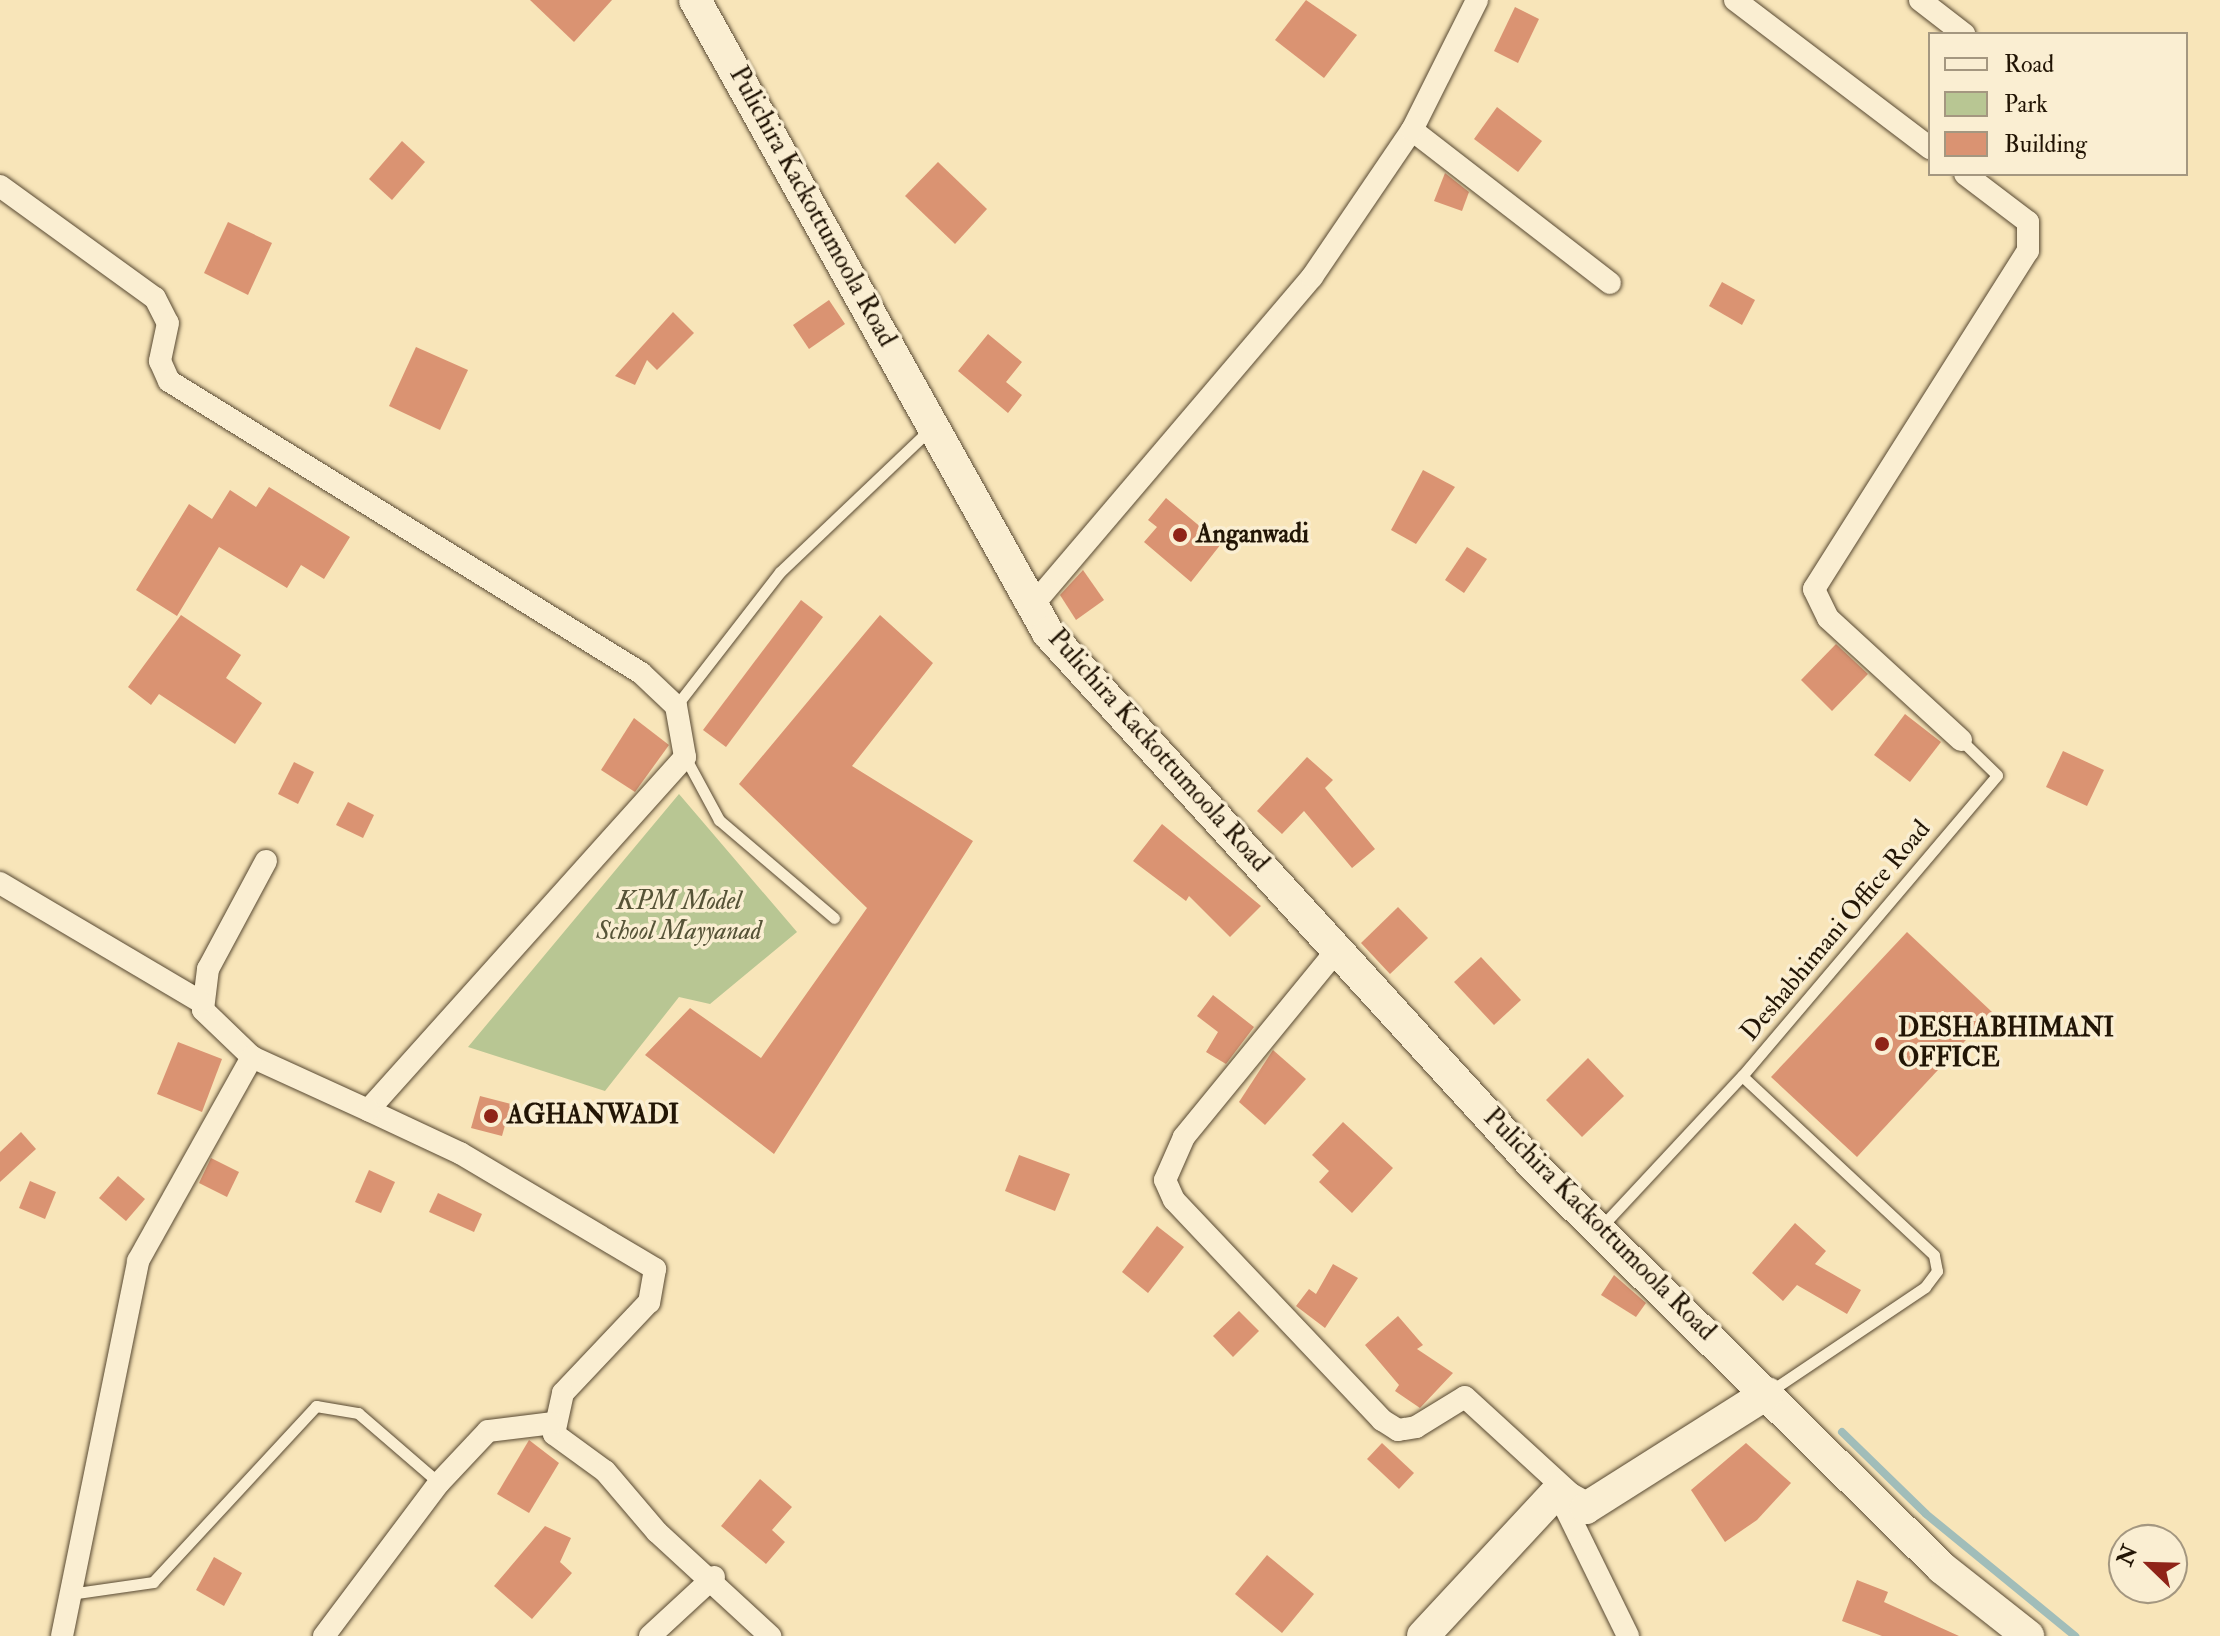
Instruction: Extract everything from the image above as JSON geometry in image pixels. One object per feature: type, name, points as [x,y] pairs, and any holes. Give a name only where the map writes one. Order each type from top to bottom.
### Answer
[{"type":"main road","name":"Pulichira Kackottumoola Road","points":[[695,0],[935,425],[1032,606],[1337,950],[1534,1166],[1601,1227],[1942,1568],[2028,1636]]},
{"type":"main road","points":[[1423,1636],[1557,1492],[1586,1508],[1768,1393]]},
{"type":"street","points":[[1032,606],[1312,277],[1412,130],[1477,0]]},
{"type":"street","points":[[1735,0],[1928,146]]},
{"type":"street","points":[[1920,0],[1961,32]]},
{"type":"street","points":[[1412,130],[1610,283]]},
{"type":"street","points":[[1961,740],[1828,618],[1814,589],[2028,251],[2028,222],[1968,176]]},
{"type":"street","points":[[0,186],[155,298],[168,323],[160,361],[169,381],[641,673],[676,706],[685,757],[368,1110]]},
{"type":"street","points":[[201,1002],[208,969],[266,861]]},
{"type":"street","points":[[0,883],[201,1002],[222,1036],[252,1057],[460,1153],[655,1269],[649,1302],[563,1393],[553,1423],[554,1434],[605,1471],[657,1532],[714,1577],[770,1636]]},
{"type":"street","points":[[1337,950],[1184,1137],[1165,1180],[1174,1200],[1382,1420],[1398,1430],[1416,1427],[1465,1397],[1586,1508]]},
{"type":"street","points":[[62,1636],[138,1261],[252,1057]]},
{"type":"street","points":[[324,1636],[439,1483],[488,1431],[553,1423]]},
{"type":"street","points":[[1557,1492],[1628,1636]]},
{"type":"street","points":[[650,1636],[714,1577]]},
{"type":"lane","points":[[676,706],[780,572],[935,425]]},
{"type":"lane","name":"Deshabhimani Office Road","points":[[1768,1393],[1925,1287],[1937,1271],[1934,1255],[1742,1076],[1997,775],[1961,740]]},
{"type":"lane","points":[[685,757],[719,820],[834,918]]},
{"type":"lane","points":[[1601,1227],[1742,1076]]},
{"type":"lane","points":[[70,1594],[153,1582],[316,1406],[358,1413],[439,1483]]},
{"type":"green space","name":"KPM Model School Mayyanad","points":[[679,794],[797,932],[710,1004],[679,997],[605,1091],[468,1047]]},
{"type":"building","points":[[530,0],[612,0],[574,42]]},
{"type":"building","points":[[1306,0],[1357,35],[1324,78],[1275,40]]},
{"type":"building","points":[[1515,7],[1539,19],[1518,63],[1494,51]]},
{"type":"building","points":[[1497,107],[1542,141],[1518,172],[1474,139]]},
{"type":"building","points":[[402,141],[425,162],[392,200],[369,179]]},
{"type":"building","points":[[938,162],[987,209],[955,244],[905,196]]},
{"type":"building","points":[[1445,173],[1469,192],[1462,211],[1434,201]]},
{"type":"building","points":[[228,222],[272,243],[248,295],[204,273]]},
{"type":"building","points":[[1722,282],[1755,300],[1742,325],[1709,306]]},
{"type":"building","points":[[829,300],[845,324],[809,349],[793,325]]},
{"type":"building","points":[[673,312],[694,333],[657,370],[647,360],[635,385],[615,376]]},
{"type":"building","points":[[988,334],[1022,362],[1006,382],[1022,395],[1008,413],[958,371]]},
{"type":"building","points":[[416,347],[468,370],[440,430],[389,406]]},
{"type":"building","points":[[1423,470],[1455,487],[1416,544],[1391,530]]},
{"type":"building","points":[[269,487],[350,537],[324,579],[301,565],[287,588],[219,547],[177,616],[136,590],[189,504],[212,519],[230,490],[256,507]]},
{"type":"building","name":"Anganwadi","points":[[1166,498],[1221,544],[1191,582],[1144,542],[1157,527],[1148,520]]},
{"type":"building","points":[[1467,547],[1487,559],[1464,593],[1445,580]]},
{"type":"building","points":[[1083,570],[1104,600],[1076,620],[1060,595]]},
{"type":"building","points":[[801,600],[823,617],[726,747],[703,730]]},
{"type":"building","points":[[181,615],[241,655],[226,678],[262,703],[235,744],[159,694],[151,705],[128,687]]},
{"type":"building","name":"KPM Model School Mayyanad","points":[[880,615],[933,663],[852,766],[973,841],[774,1154],[645,1055],[690,1008],[761,1058],[867,908],[739,784]]},
{"type":"building","points":[[1836,644],[1868,674],[1832,711],[1801,680]]},
{"type":"building","points":[[1905,714],[1941,742],[1910,782],[1874,755]]},
{"type":"building","points":[[634,718],[669,745],[635,792],[601,770]]},
{"type":"building","points":[[2063,751],[2104,770],[2087,806],[2046,787]]},
{"type":"building","points":[[1307,757],[1333,780],[1325,788],[1375,849],[1352,868],[1304,811],[1282,834],[1257,811]]},
{"type":"building","points":[[294,762],[314,772],[298,804],[278,794]]},
{"type":"building","points":[[348,802],[374,815],[363,838],[336,825]]},
{"type":"building","points":[[1162,824],[1261,906],[1230,937],[1189,896],[1186,901],[1133,861]]},
{"type":"building","points":[[1398,907],[1428,938],[1390,974],[1361,943]]},
{"type":"building","name":"DESHABHIMANI OFFICE","points":[[1907,932],[1992,1012],[1857,1157],[1771,1077]]},
{"type":"building","points":[[1481,957],[1521,1000],[1494,1025],[1454,982]]},
{"type":"building","points":[[1213,995],[1254,1027],[1226,1064],[1206,1052],[1218,1032],[1197,1016]]},
{"type":"building","points":[[178,1042],[222,1059],[202,1112],[157,1094]]},
{"type":"building","points":[[1273,1050],[1306,1079],[1265,1125],[1239,1102]]},
{"type":"building","points":[[1588,1058],[1624,1096],[1582,1137],[1546,1100]]},
{"type":"building","name":"AGHANWADI","points":[[480,1096],[511,1104],[502,1136],[471,1128]]},
{"type":"building","points":[[1343,1122],[1393,1168],[1352,1213],[1319,1182],[1329,1171],[1312,1155]]},
{"type":"building","points":[[21,1132],[36,1149],[0,1182],[0,1152]]},
{"type":"building","points":[[1019,1155],[1070,1174],[1055,1211],[1005,1191]]},
{"type":"building","points":[[211,1158],[239,1172],[227,1197],[199,1183]]},
{"type":"building","points":[[369,1170],[395,1182],[381,1213],[355,1202]]},
{"type":"building","points":[[118,1176],[145,1199],[126,1221],[99,1198]]},
{"type":"building","points":[[30,1181],[56,1192],[45,1219],[19,1208]]},
{"type":"building","points":[[438,1193],[482,1214],[474,1232],[429,1212]]},
{"type":"building","points":[[1795,1223],[1826,1251],[1815,1264],[1861,1290],[1847,1314],[1797,1285],[1783,1301],[1752,1273]]},
{"type":"building","points":[[1157,1226],[1184,1247],[1148,1293],[1122,1272]]},
{"type":"building","points":[[1333,1264],[1358,1278],[1325,1328],[1296,1306],[1309,1289],[1316,1294]]},
{"type":"building","points":[[1614,1275],[1646,1303],[1636,1317],[1601,1295]]},
{"type":"building","points":[[1239,1311],[1259,1331],[1233,1357],[1213,1336]]},
{"type":"building","points":[[1398,1316],[1423,1345],[1417,1349],[1453,1373],[1420,1408],[1395,1391],[1399,1385],[1365,1345]]},
{"type":"building","points":[[529,1440],[559,1463],[529,1513],[497,1494]]},
{"type":"building","points":[[1382,1443],[1414,1473],[1399,1489],[1367,1459]]},
{"type":"building","points":[[1746,1443],[1791,1483],[1757,1520],[1725,1542],[1691,1490]]},
{"type":"building","points":[[760,1479],[792,1507],[772,1530],[785,1542],[766,1564],[721,1526]]},
{"type":"building","points":[[545,1526],[571,1538],[560,1562],[572,1573],[532,1619],[494,1586]]},
{"type":"building","points":[[1267,1555],[1314,1594],[1282,1633],[1235,1594]]},
{"type":"building","points":[[214,1557],[242,1573],[224,1606],[196,1590]]},
{"type":"building","points":[[1857,1580],[1888,1592],[1884,1602],[1959,1636],[1882,1636],[1842,1621]]},
{"type":"waterway","points":[[1842,1432],[1926,1514],[2075,1636]]},
{"type":"place","name":"Anganwadi","points":[[1180,535]]},
{"type":"place","name":"DESHABHIMANI OFFICE","points":[[1882,1044]]},
{"type":"place","name":"AGHANWADI","points":[[491,1116]]}]
